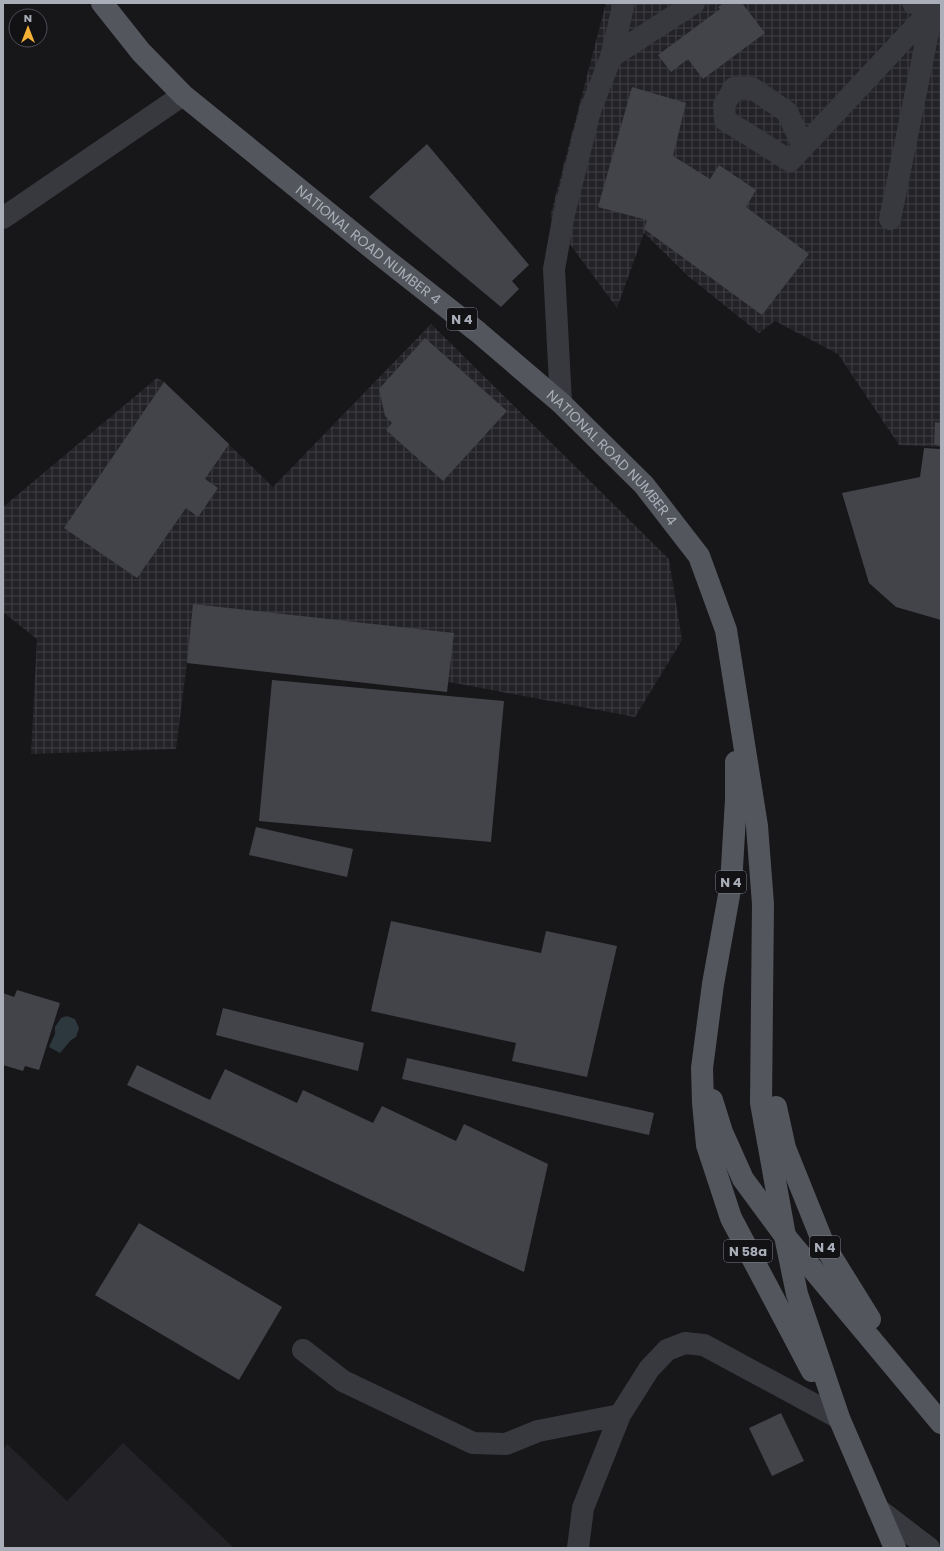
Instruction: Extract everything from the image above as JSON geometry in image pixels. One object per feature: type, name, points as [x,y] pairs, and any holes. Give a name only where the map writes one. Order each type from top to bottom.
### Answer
[{"type":"main road","name":"NATIONAL ROAD NUMBER 4","points":[[102,3],[141,52],[183,95],[478,332],[561,403],[644,485],[699,556],[726,630],[736,695]]},
{"type":"main road","name":"N 4","points":[[736,695],[757,826],[763,904],[761,1048],[786,1148],[824,1245],[859,1304],[941,1423]]},
{"type":"main road","name":"N 4","points":[[736,695],[736,800],[731,884],[713,984],[702,1068],[722,1132],[743,1179],[785,1236],[941,1423]]},
{"type":"main road","points":[[761,1048],[761,1103],[785,1236]]},
{"type":"main road","name":"N 58a","points":[[702,1068],[703,1103],[707,1145],[731,1218],[791,1332],[839,1418]]},
{"type":"main road","name":"N 58a","points":[[785,1236],[797,1294],[839,1418],[895,1548]]},
{"type":"street","points":[[561,403],[554,269],[564,214],[590,111],[610,57],[624,3]]},
{"type":"street","points":[[610,57],[694,3]]},
{"type":"street","points":[[803,146],[929,7]]},
{"type":"street","points":[[890,219],[929,7]]},
{"type":"street","points":[[3,218],[183,95]]},
{"type":"street","points":[[578,1548],[582,1508],[620,1415],[649,1369],[667,1350],[685,1343],[704,1345],[839,1418]]},
{"type":"street","points":[[303,1350],[343,1381],[473,1443],[506,1444],[538,1430],[620,1415]]},
{"type":"street","points":[[878,1509],[929,1548]]},
{"type":"shaded area","points":[[606,3],[941,3],[941,447],[899,445],[838,354],[775,321],[759,333],[688,276],[644,233],[617,308],[550,217]]},
{"type":"shaded area","points":[[431,324],[669,559],[682,640],[635,717],[455,683],[187,663],[176,749],[31,754],[37,639],[4,613],[3,610],[3,507],[157,378],[164,382],[273,487]]},
{"type":"shaded area","points":[[67,1016],[75,1019],[79,1028],[76,1037],[71,1040],[60,1053],[49,1047],[55,1034],[55,1027],[61,1018]]},
{"type":"shaded area","points":[[123,1443],[234,1548],[3,1548],[3,1450],[7,1444],[67,1501]]},
{"type":"building","points":[[724,3],[742,3],[765,33],[703,79],[688,59],[671,72],[658,55],[720,9],[718,7]]},
{"type":"building","points":[[632,87],[686,103],[673,156],[710,179],[719,165],[756,190],[746,207],[809,254],[762,315],[644,229],[647,220],[598,207]]},
{"type":"building","points":[[427,144],[529,265],[512,281],[519,289],[501,307],[369,197]]},
{"type":"building","points":[[425,338],[507,411],[443,481],[386,430],[392,423],[385,416],[379,389]]},
{"type":"building","points":[[164,382],[229,444],[205,479],[218,488],[198,517],[186,508],[137,578],[64,528]]},
{"type":"building","points":[[935,422],[941,423],[941,446],[934,445]]},
{"type":"building","points":[[924,448],[941,449],[941,620],[896,607],[869,583],[842,493],[920,477]]},
{"type":"building","points":[[193,604],[454,633],[447,692],[187,663]]},
{"type":"building","points":[[272,680],[504,701],[491,842],[259,821]]},
{"type":"building","points":[[256,827],[353,849],[347,877],[249,855]]},
{"type":"building","points":[[391,921],[541,953],[546,931],[617,946],[587,1077],[512,1061],[516,1043],[371,1011]]},
{"type":"building","points":[[17,990],[60,1003],[39,1070],[25,1066],[23,1071],[3,1065],[3,993],[14,997]]},
{"type":"building","points":[[223,1008],[364,1043],[358,1071],[216,1035]]},
{"type":"building","points":[[407,1058],[654,1113],[649,1135],[402,1079]]},
{"type":"building","points":[[137,1065],[210,1100],[225,1069],[297,1103],[303,1090],[373,1123],[382,1106],[456,1141],[464,1124],[548,1164],[524,1272],[127,1085]]},
{"type":"building","points":[[139,1223],[282,1307],[239,1380],[95,1295]]},
{"type":"building","points":[[781,1413],[804,1461],[772,1476],[749,1428]]}]
